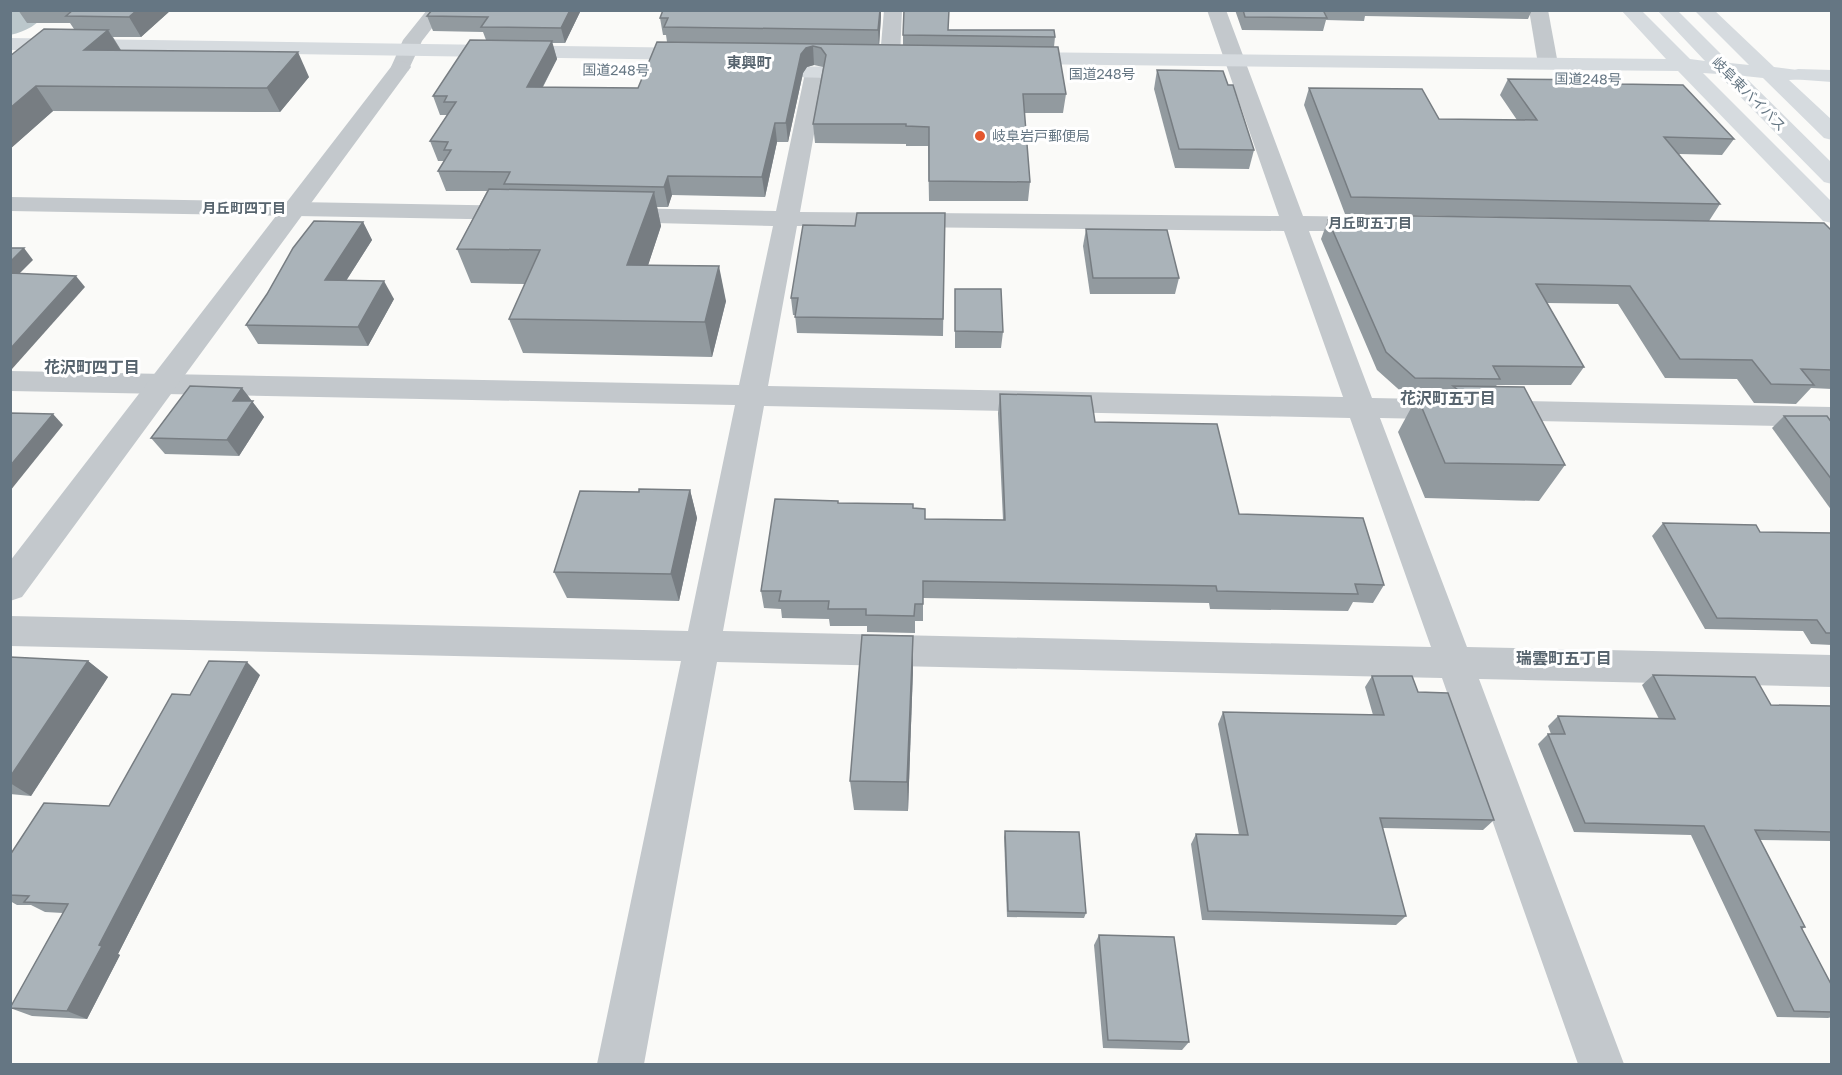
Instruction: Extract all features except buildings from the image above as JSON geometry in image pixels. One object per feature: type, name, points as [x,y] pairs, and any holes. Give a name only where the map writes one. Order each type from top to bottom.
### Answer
[{"type":"main road","points":[[1630,10],[1691,73],[1828,227]]},
{"type":"main road","name":"岐阜東バイパス","points":[[1666,10],[1832,177]]},
{"type":"main road","name":"岐阜東バイパス","points":[[1703,10],[1832,133]]},
{"type":"main road","points":[[1728,10],[1832,106]]},
{"type":"main road","name":"国道248号","points":[[10,44],[405,59]]},
{"type":"main road","points":[[894,65],[746,63],[815,73],[894,65],[913,57]]},
{"type":"main road","name":"国道248号","points":[[10,60],[405,59],[711,63]]},
{"type":"main road","name":"国道248号","points":[[1236,67],[1548,64],[1691,73]]},
{"type":"main road","name":"国道248号","points":[[1000,66],[1832,75]]},
{"type":"street","points":[[10,587],[295,208],[405,59],[413,40],[437,10]]},
{"type":"street","points":[[893,10],[894,65]]},
{"type":"street","points":[[1216,10],[1601,1065]]},
{"type":"street","points":[[1538,10],[1548,64]]},
{"type":"street","points":[[620,1065],[815,73]]},
{"type":"street","points":[[10,204],[547,213]]},
{"type":"street","points":[[595,215],[786,219],[1389,224]]},
{"type":"street","points":[[10,381],[1832,417]]},
{"type":"street","points":[[10,631],[1832,671]]},
{"type":"waterway","points":[[10,21],[25,10]]},
{"type":"place","name":"岐阜岩戸郵便局","points":[[980,136]]},
{"type":"district","name":"東興町","points":[[749,63]]},
{"type":"district","name":"月丘町四丁目","points":[[244,208]]},
{"type":"district","name":"月丘町五丁目","points":[[1370,223]]},
{"type":"district","name":"花沢町四丁目","points":[[92,367]]},
{"type":"district","name":"花沢町五丁目","points":[[1448,398]]},
{"type":"district","name":"瑞雲町五丁目","points":[[1564,658]]}]
